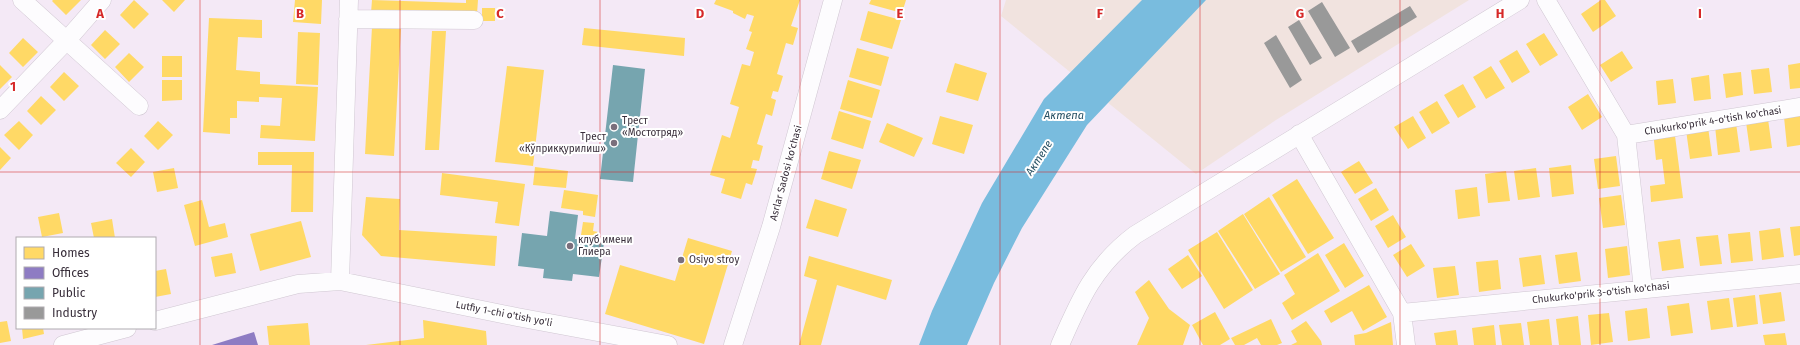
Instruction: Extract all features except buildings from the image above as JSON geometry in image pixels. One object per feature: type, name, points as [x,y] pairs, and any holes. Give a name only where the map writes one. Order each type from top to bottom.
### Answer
[{"type":"street","points":[[22,0],[139,106]]},
{"type":"street","points":[[0,110],[67,40],[102,0]]},
{"type":"street","points":[[340,281],[349,0]]},
{"type":"street","name":"Asrlar Sadosi ko‘chasi","points":[[733,345],[771,227],[833,0]]},
{"type":"street","points":[[1060,345],[1080,299],[1091,280],[1118,249],[1170,212],[1520,0]]},
{"type":"street","points":[[1546,0],[1626,135],[1643,289]]},
{"type":"street","points":[[348,18],[474,20]]},
{"type":"street","name":"Chukurko'prik 4-o'tish ko'chasi","points":[[1626,135],[1800,107]]},
{"type":"street","points":[[1299,134],[1402,312],[1406,345]]},
{"type":"street","name":"Chukurko'prik 3-o'tish ko'chasi","points":[[1402,312],[1643,289],[1800,279]]},
{"type":"street","name":"Lutfiy 1-chi o'tish yo'li","points":[[156,321],[298,284],[340,281],[510,316],[668,345]]},
{"type":"street","points":[[63,345],[123,329]]},
{"type":"shaded area","points":[[1006,0],[1469,0],[1276,120],[1196,174],[1001,16]]},
{"type":"water","name":"Актепа","points":[[1142,0],[1206,0],[1087,125],[1022,228],[994,283],[967,345],[919,345],[932,311],[982,203],[1044,99]]},
{"type":"place","name":"Трест «Мостотряд»","points":[[614,127]]},
{"type":"place","name":"Трест «Кўприкқурилиш»","points":[[614,143]]},
{"type":"place","name":"клуб имени Глиера","points":[[570,246]]},
{"type":"place","name":"Osiyo stroy","points":[[681,260]]},
{"type":"water label","name":"Актепе","points":[[1039,158]]}]
